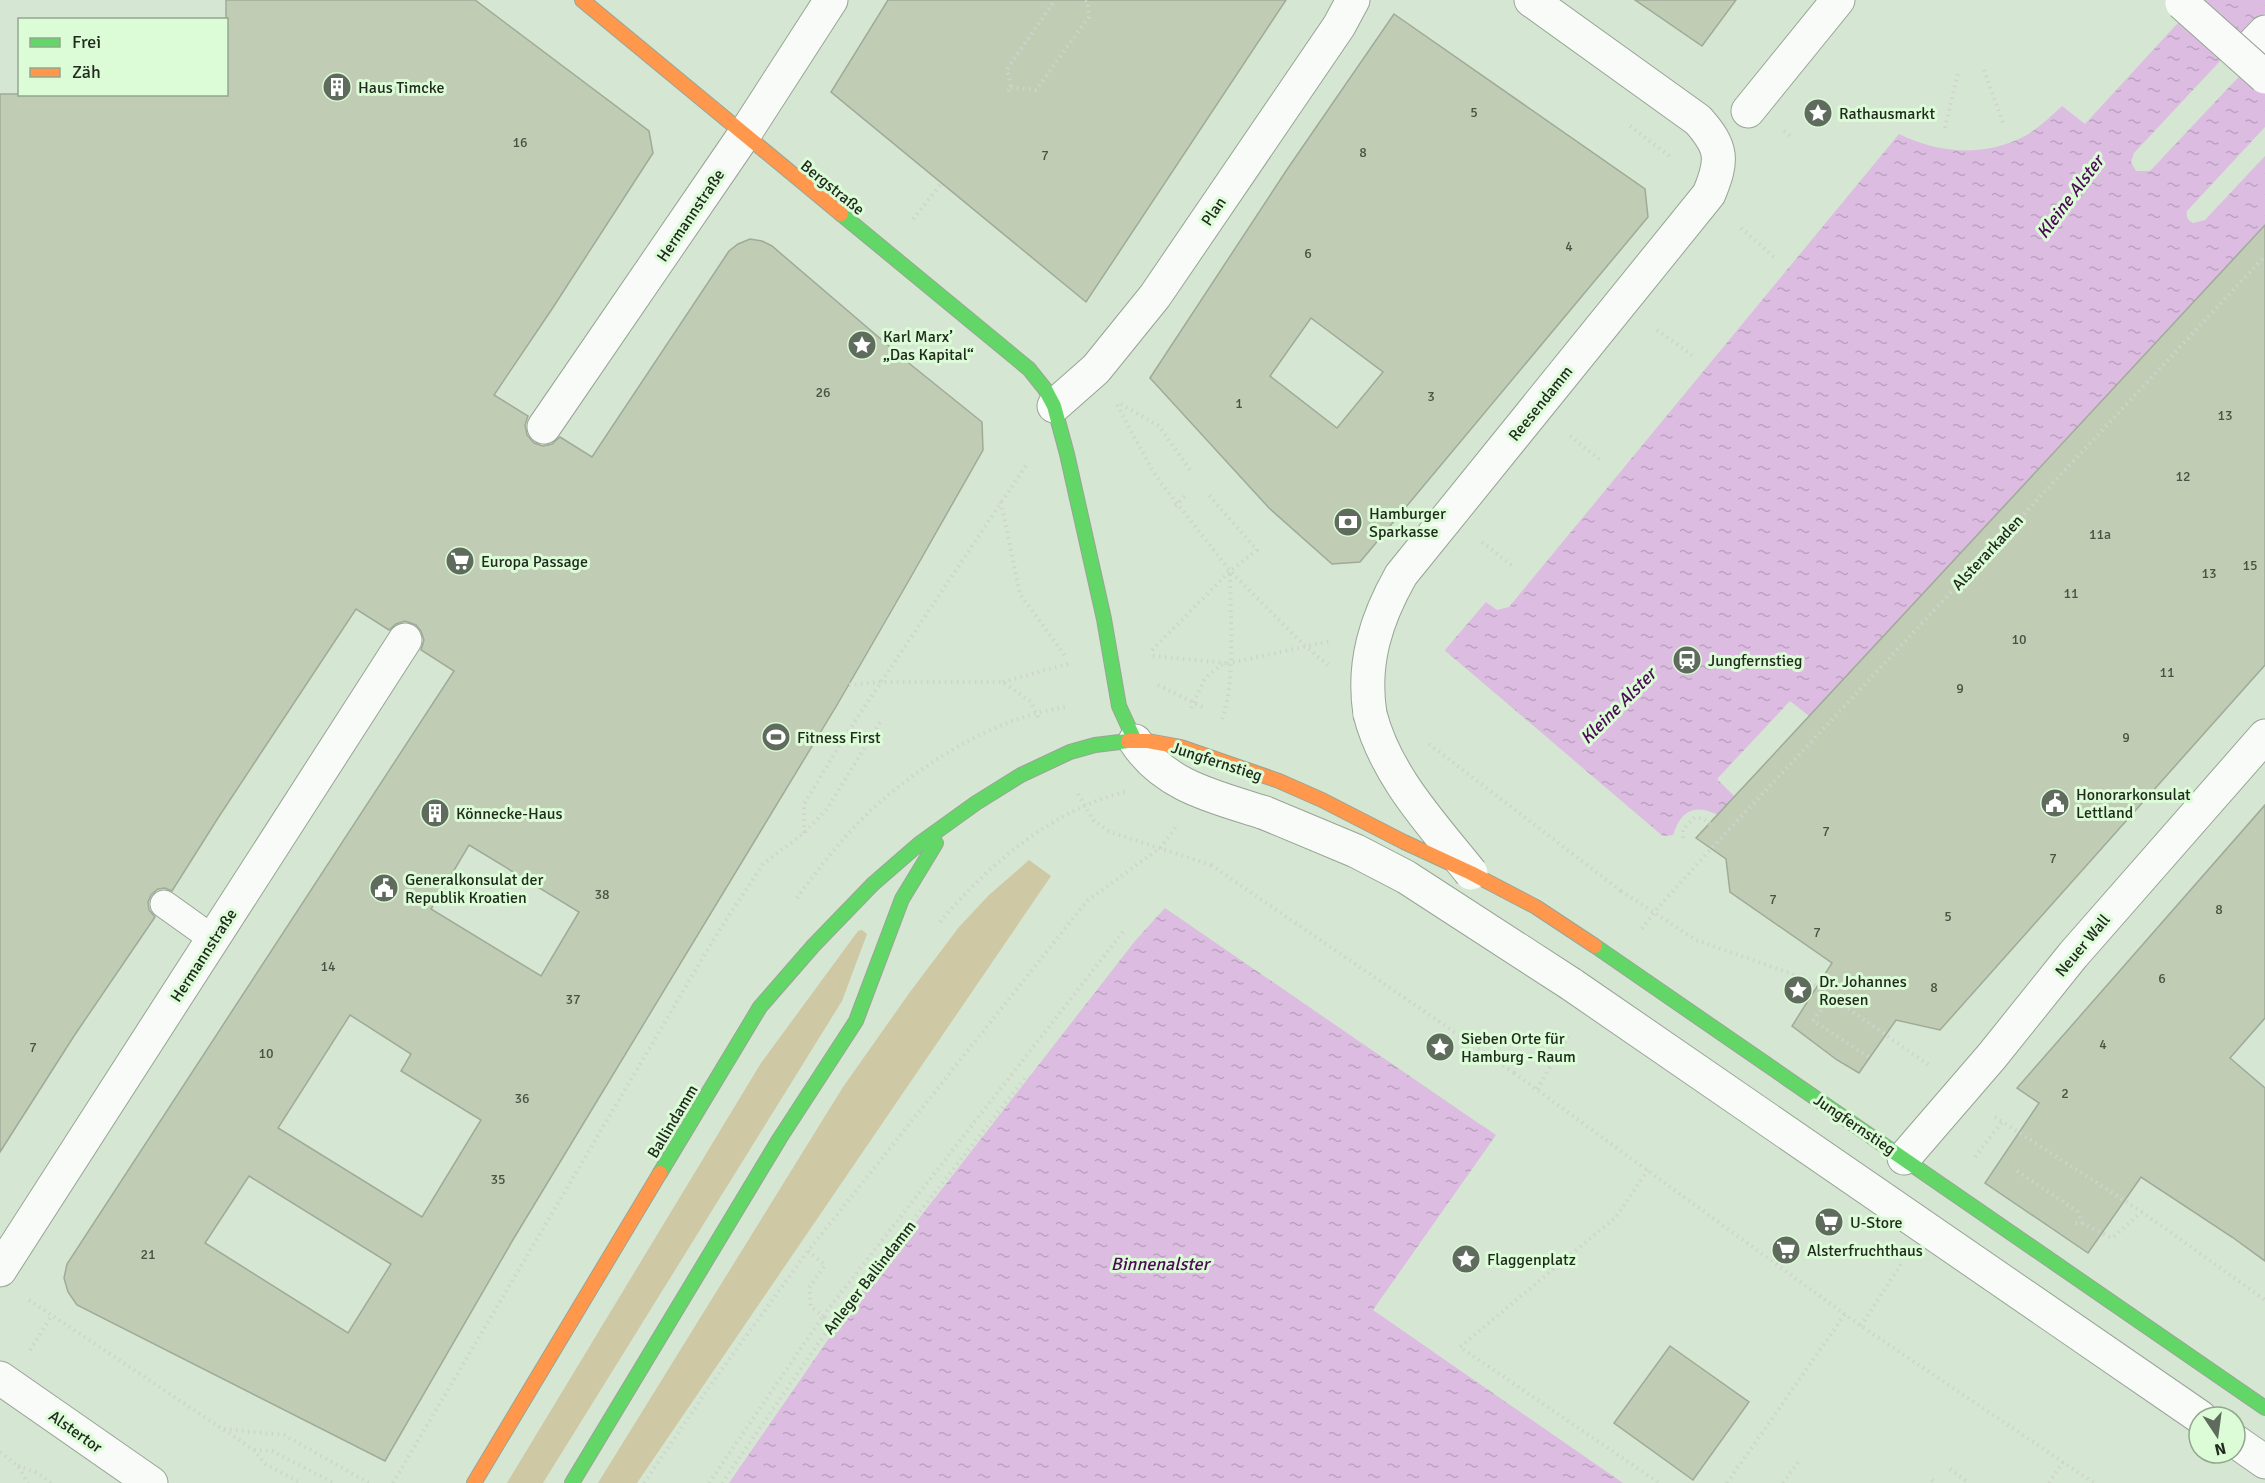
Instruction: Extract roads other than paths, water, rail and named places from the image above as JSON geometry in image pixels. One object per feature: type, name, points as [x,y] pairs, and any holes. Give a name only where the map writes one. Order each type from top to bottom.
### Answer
[{"type":"street","name":"Bergstraße","points":[[582,0],[1029,369],[1045,389],[1054,406]]},
{"type":"street","name":"Hermannstraße","points":[[544,427],[744,135],[831,0]]},
{"type":"street","name":"Plan","points":[[1054,406],[1096,369],[1155,296],[1338,26],[1353,0]]},
{"type":"street","name":"Reesendamm","points":[[1471,873],[1396,775],[1381,748],[1370,714],[1367,681],[1371,645],[1377,623],[1401,575],[1709,194],[1718,173],[1719,154],[1713,137],[1698,120],[1531,0]]},
{"type":"street","points":[[1748,111],[1838,0]]},
{"type":"street","points":[[2180,1],[2253,66],[2265,32]]},
{"type":"street","name":"Jungfernstieg","points":[[1054,406],[1099,597],[1119,706],[1118,731],[1148,759],[1164,773],[1194,790],[1265,813],[1356,851],[1406,877],[1571,984],[2187,1408]]},
{"type":"street","name":"Hermannstraße","points":[[0,1270],[405,640]]},
{"type":"street","points":[[1118,731],[1119,706]]},
{"type":"street","name":"Jungfernstieg","points":[[1118,731],[1176,745],[1293,787],[1536,907],[2265,1408]]},
{"type":"street","name":"Ballindamm","points":[[1058,758],[1118,731]]},
{"type":"street","name":"Ballindamm","points":[[474,1483],[760,1007],[875,883],[914,848],[1003,784],[1118,731]]},
{"type":"street","name":"Neuer Wall","points":[[1904,1158],[1992,1056],[2073,955],[2265,736]]},
{"type":"street","name":"Ballindamm","points":[[572,1483],[780,1138],[856,1021],[902,899],[932,848],[953,820]]},
{"type":"street","name":"Alstertor","points":[[0,1378],[152,1483]]},
{"type":"street","points":[[2247,1449],[2265,1462]]},
{"type":"lane","points":[[164,904],[213,939]]},
{"type":"water","points":[[2199,0],[2265,0],[2265,13],[2134,153],[2131,162],[2136,171],[2150,171],[2265,49],[2265,127],[2187,211],[2187,215],[2193,223],[2205,220],[2265,156],[2265,225],[1809,716],[1790,701],[1717,779],[1734,796],[1718,815],[1702,810],[1689,812],[1680,820],[1673,835],[1656,837],[1473,1119],[1496,1135],[1373,1310],[1623,1483],[729,1483],[854,1302],[1135,941],[1165,908],[1170,911],[1445,650],[1486,602],[1497,610],[1509,607],[1899,134],[1930,146],[1978,150],[2009,143],[2025,136],[2062,106],[2085,124]]},
{"type":"place","name":"Haus Timcke","points":[[337,87]]},
{"type":"place","name":"Rathausmarkt","points":[[1818,113]]},
{"type":"place","name":"Karl Marx’ „Das Kapital“","points":[[862,345]]},
{"type":"place","name":"Hamburger Sparkasse","points":[[1348,522]]},
{"type":"place","name":"Europa Passage","points":[[460,561]]},
{"type":"place","name":"Jungfernstieg","points":[[1687,660]]},
{"type":"place","name":"Fitness First","points":[[776,737]]},
{"type":"place","name":"Honorarkonsulat Lettland","points":[[2055,803]]},
{"type":"place","name":"Könnecke-Haus","points":[[435,813]]},
{"type":"place","name":"Generalkonsulat der Republik Kroatien","points":[[384,888]]},
{"type":"place","name":"Dr. Johannes Roesen","points":[[1798,990]]},
{"type":"place","name":"Sieben Orte für Hamburg - Raum","points":[[1440,1047]]},
{"type":"place","name":"U-Store","points":[[1829,1222]]},
{"type":"place","name":"Alsterfruchthaus","points":[[1786,1250]]},
{"type":"place","name":"Flaggenplatz","points":[[1466,1259]]},
{"type":"water label","name":"Kleine Alster","points":[[2070,197]]},
{"type":"water label","name":"Kleine Alster","points":[[1618,706]]},
{"type":"water label","name":"Binnenalster","points":[[1160,1264]]}]
